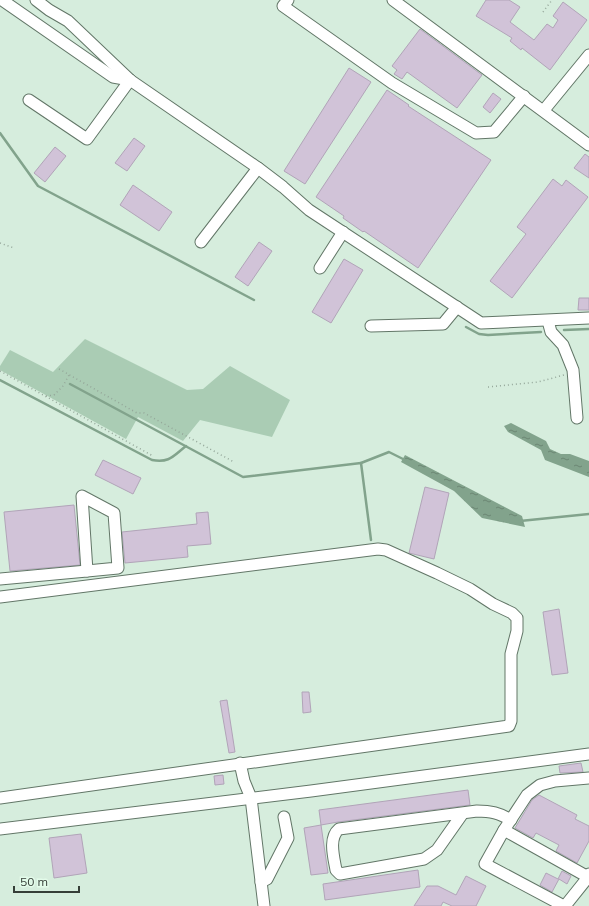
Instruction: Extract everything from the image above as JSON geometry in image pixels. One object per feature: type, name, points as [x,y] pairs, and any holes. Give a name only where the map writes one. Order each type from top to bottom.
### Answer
[{"type":"street","points":[[2,0],[114,77],[130,80]]},
{"type":"street","points":[[36,0],[49,10],[68,21],[130,80],[283,186],[309,210],[481,323],[589,318]]},
{"type":"street","points":[[288,0],[283,6],[392,82],[476,133],[494,132],[524,96]]},
{"type":"street","points":[[393,0],[544,110],[589,145]]},
{"type":"street","points":[[544,110],[589,55]]},
{"type":"street","points":[[29,100],[87,139],[130,80]]},
{"type":"street","points":[[201,242],[258,168]]},
{"type":"street","points":[[320,268],[344,232]]},
{"type":"street","points":[[371,326],[443,324],[457,307]]},
{"type":"street","points":[[548,320],[551,332],[563,345],[573,370],[577,418]]},
{"type":"street","points":[[0,579],[87,571],[118,568],[114,513],[82,496],[87,571]]},
{"type":"street","points":[[0,596],[378,549],[386,550],[437,573],[470,589],[493,604],[512,613],[516,618],[517,631],[511,654],[511,722],[509,726],[0,798]]},
{"type":"street","points":[[0,829],[589,754]]},
{"type":"street","points":[[240,763],[244,781],[251,798],[264,906]]},
{"type":"street","points":[[504,830],[588,875],[564,906],[485,864],[504,830],[510,820],[527,795],[540,785],[555,781],[589,778]]},
{"type":"street","points":[[463,813],[437,850],[424,858],[340,874],[336,870],[332,841],[335,832],[339,829],[463,813],[491,811],[500,813],[510,820]]},
{"type":"street","points":[[260,882],[267,879],[288,838],[284,817]]},
{"type":"path","points":[[544,12],[552,0]]},
{"type":"path","points":[[0,243],[14,248]]},
{"type":"path","points":[[58,369],[137,413],[144,413],[234,462]]},
{"type":"path","points":[[488,387],[538,382],[563,375],[573,370]]},
{"type":"path","points":[[0,371],[153,456]]},
{"type":"path","points":[[44,396],[54,395],[63,386],[70,375]]},
{"type":"shaded area","points":[[85,339],[187,390],[203,389],[230,366],[290,400],[272,437],[200,420],[183,441],[138,417],[126,439],[0,370],[0,366],[10,350],[53,372]]},
{"type":"water","points":[[511,423],[546,441],[550,449],[561,454],[570,454],[589,461],[589,477],[545,460],[541,450],[508,432],[504,426]]},
{"type":"water","points":[[405,455],[522,516],[525,527],[482,518],[454,491],[401,462]]},
{"type":"building","points":[[486,0],[509,0],[520,7],[510,22],[534,40],[547,24],[553,28],[558,20],[553,16],[563,2],[587,20],[550,70],[522,48],[521,50],[510,41],[512,38],[476,16]]},
{"type":"building","points":[[420,29],[482,75],[457,108],[407,72],[402,79],[394,74],[397,70],[392,66]]},
{"type":"building","points":[[349,68],[371,82],[305,184],[284,171]]},
{"type":"building","points":[[387,90],[409,105],[408,106],[491,160],[418,268],[364,231],[363,232],[343,218],[344,216],[316,197]]},
{"type":"building","points":[[493,93],[501,99],[490,113],[483,107]]},
{"type":"building","points":[[134,138],[145,146],[127,171],[115,163]]},
{"type":"building","points":[[55,147],[66,156],[45,182],[34,173]]},
{"type":"building","points":[[585,154],[589,157],[589,178],[574,168]]},
{"type":"building","points":[[553,179],[562,186],[566,180],[588,197],[512,298],[490,281],[526,234],[517,227]]},
{"type":"building","points":[[133,185],[172,212],[159,231],[120,205]]},
{"type":"building","points":[[259,242],[272,251],[248,286],[235,277]]},
{"type":"building","points":[[344,259],[363,270],[331,323],[312,312]]},
{"type":"building","points":[[579,298],[589,298],[589,310],[578,310]]},
{"type":"building","points":[[103,460],[141,478],[133,494],[95,475]]},
{"type":"building","points":[[425,487],[449,493],[434,559],[409,553]]},
{"type":"building","points":[[74,505],[80,565],[10,571],[4,512]]},
{"type":"building","points":[[208,512],[211,544],[187,546],[188,557],[125,563],[122,532],[197,524],[196,513]]},
{"type":"building","points":[[559,609],[568,673],[552,675],[543,612]]},
{"type":"building","points":[[302,692],[309,692],[311,712],[303,713]]},
{"type":"building","points":[[227,700],[235,752],[229,753],[220,701]]},
{"type":"building","points":[[581,763],[583,772],[560,773],[559,766]]},
{"type":"building","points":[[223,775],[224,784],[215,785],[214,776]]},
{"type":"building","points":[[468,790],[470,805],[321,825],[319,810]]},
{"type":"building","points":[[539,795],[577,815],[575,819],[589,826],[589,841],[577,863],[556,851],[559,845],[536,833],[533,838],[515,828],[532,800]]},
{"type":"building","points":[[321,825],[328,873],[311,875],[304,828]]},
{"type":"building","points":[[81,834],[87,873],[54,878],[49,838]]},
{"type":"building","points":[[418,870],[420,887],[325,900],[323,884]]},
{"type":"building","points":[[562,871],[571,876],[567,884],[559,879],[552,892],[540,885],[546,873],[558,879]]},
{"type":"building","points":[[466,876],[486,886],[476,906],[452,906],[443,902],[441,906],[414,906],[427,886],[438,886],[456,895]]},
{"type":"waterway","points":[[0,133],[38,186],[254,300]]},
{"type":"waterway","points":[[466,327],[479,334],[488,335],[541,332]]},
{"type":"waterway","points":[[564,330],[589,329]]},
{"type":"waterway","points":[[0,380],[152,460],[167,460],[186,446]]},
{"type":"waterway","points":[[70,384],[243,477],[361,463],[371,540]]},
{"type":"waterway","points":[[361,463],[389,452],[405,460]]},
{"type":"waterway","points":[[520,521],[589,514]]}]
